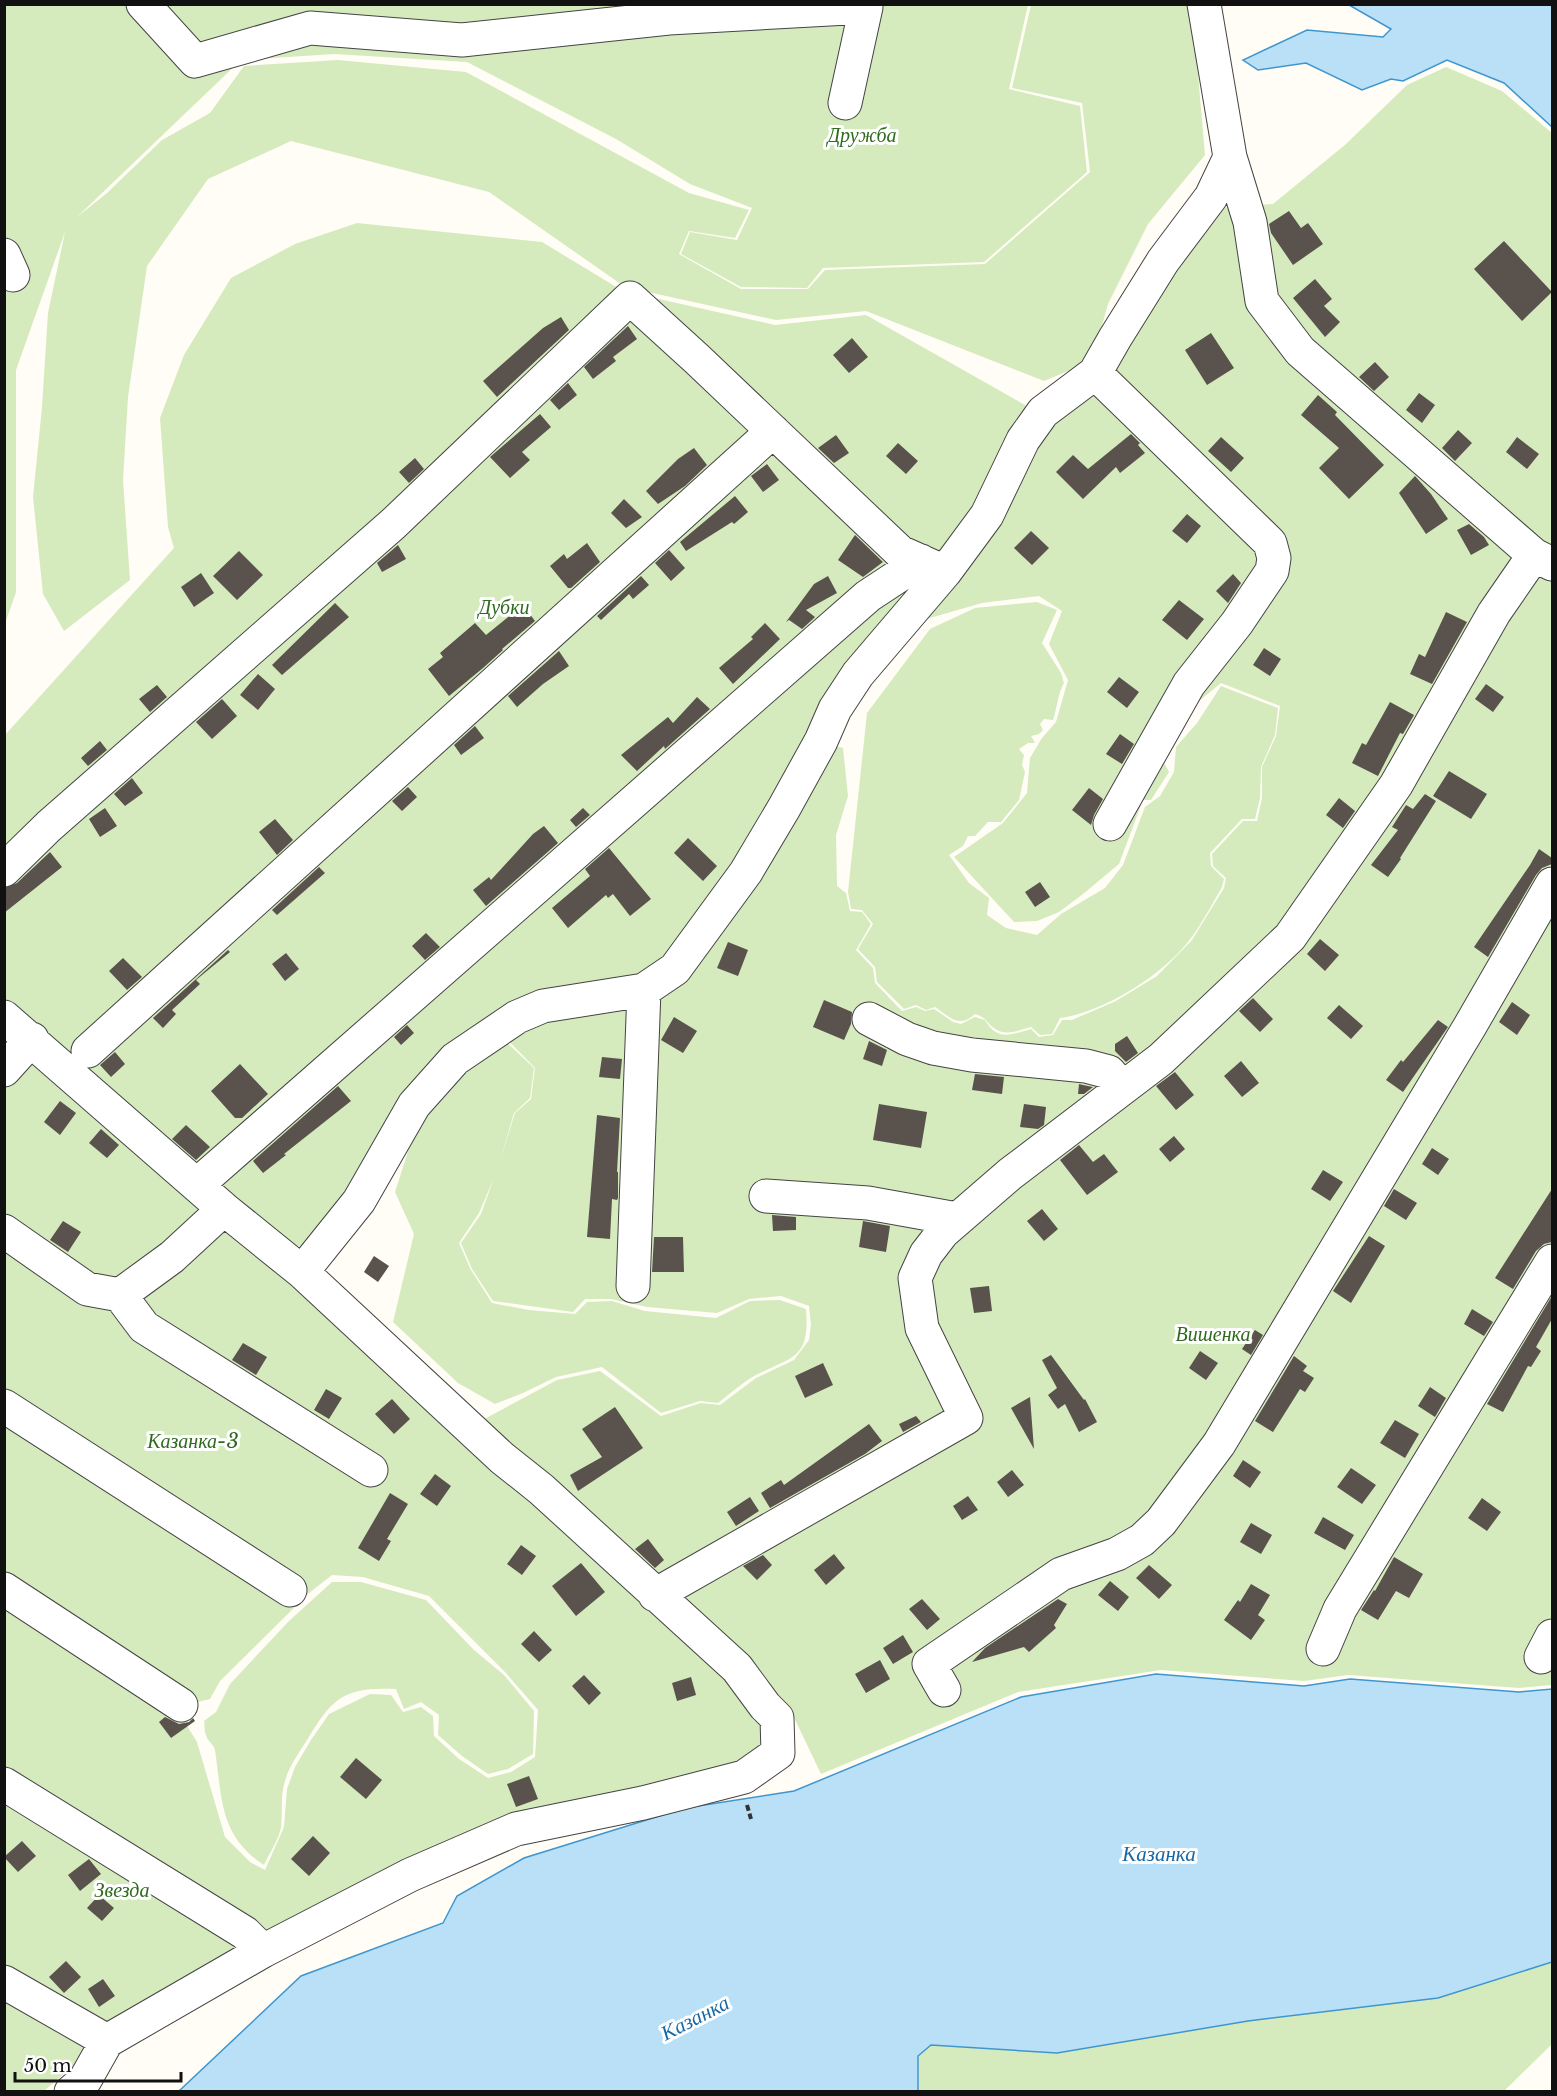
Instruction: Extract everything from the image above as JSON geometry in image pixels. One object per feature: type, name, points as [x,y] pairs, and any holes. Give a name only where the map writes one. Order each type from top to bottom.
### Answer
[{"type":"lane","points":[[143,4],[195,61],[310,28],[462,40],[669,18],[866,6],[845,103]]},
{"type":"lane","points":[[655,1595],[966,1418],[922,1328],[915,1278],[926,1254],[943,1232],[1010,1174],[1161,1059],[1290,937],[1396,785],[1494,613],[1543,559],[1300,351],[1262,301],[1250,222],[1230,157],[1204,4]]},
{"type":"lane","points":[[302,1272],[359,1201],[414,1105],[455,1059],[517,1017],[543,1006],[644,990],[675,969],[746,872],[821,741],[835,709],[852,683],[933,566],[987,515],[1023,440],[1042,412],[1095,373],[1163,261],[1210,197],[1230,157]]},
{"type":"lane","points":[[4,870],[49,826],[393,524],[630,298],[900,552],[933,566]]},
{"type":"lane","points":[[1095,373],[1270,543],[1274,558],[1272,571],[1237,623],[1189,684],[1110,824]]},
{"type":"lane","points":[[88,1051],[773,431]]},
{"type":"lane","points":[[198,1184],[868,596],[933,566]]},
{"type":"lane","points":[[944,1690],[929,1665],[1061,1574],[1117,1554],[1142,1540],[1161,1522],[1174,1505],[1219,1444],[1470,1026],[1552,884]]},
{"type":"lane","points":[[633,1286],[644,990]]},
{"type":"lane","points":[[4,1017],[32,1039],[224,1209],[302,1272],[502,1458],[541,1490],[737,1668],[765,1706],[777,1718],[778,1753],[744,1777],[643,1803],[516,1829],[410,1875],[263,1951],[107,2041],[85,2080],[71,2091]]},
{"type":"lane","points":[[869,1019],[907,1040],[933,1048],[972,1055],[1086,1066],[1109,1072],[1122,1088]]},
{"type":"lane","points":[[4,1070],[32,1039]]},
{"type":"lane","points":[[766,1196],[868,1203],[957,1219]]},
{"type":"lane","points":[[120,1295],[172,1257],[224,1209]]},
{"type":"lane","points":[[4,1231],[87,1288],[120,1295],[144,1327],[371,1470]]},
{"type":"lane","points":[[1323,1649],[1340,1609],[1552,1261]]},
{"type":"lane","points":[[4,1406],[290,1590]]},
{"type":"lane","points":[[4,1589],[181,1705]]},
{"type":"lane","points":[[4,1784],[245,1933],[263,1951]]},
{"type":"lane","points":[[4,1982],[107,2041]]},
{"type":"green space","name":"Дружба","points":[[5,5],[1028,5],[1009,89],[1080,106],[1087,172],[984,262],[823,268],[807,288],[741,287],[681,254],[690,232],[737,240],[752,208],[690,184],[616,139],[467,62],[334,54],[241,60],[77,217],[107,193],[162,140],[210,113],[244,66],[338,60],[466,72],[689,193],[749,210],[735,238],[689,231],[679,254],[741,289],[808,289],[825,270],[985,264],[1090,172],[1082,103],[1012,88],[1031,5],[1192,5],[1205,155],[1148,224],[1108,304],[1092,361],[1044,381],[866,311],[776,320],[625,287],[489,192],[291,141],[208,179],[147,266],[128,397],[123,480],[130,580],[64,631],[43,594],[33,497],[48,313],[65,232],[16,370],[16,592],[5,624]]},
{"type":"green space","name":"Вишенка","points":[[1446,67],[1502,91],[1552,133],[1552,1685],[1519,1688],[1348,1675],[1304,1681],[1161,1670],[1018,1692],[821,1774],[789,1707],[475,1424],[557,1380],[600,1371],[661,1416],[701,1403],[720,1405],[756,1378],[794,1360],[809,1340],[811,1325],[809,1306],[781,1296],[749,1299],[717,1313],[647,1307],[611,1299],[585,1299],[573,1312],[493,1301],[472,1269],[461,1243],[481,1214],[494,1178],[479,1213],[459,1243],[471,1270],[492,1303],[529,1310],[575,1314],[587,1302],[612,1301],[645,1311],[716,1318],[750,1301],[780,1300],[806,1309],[807,1325],[802,1346],[797,1353],[790,1359],[751,1378],[718,1403],[700,1401],[661,1413],[602,1367],[556,1377],[495,1404],[458,1383],[393,1322],[414,1234],[395,1192],[416,1126],[473,1058],[504,1040],[534,1068],[530,1098],[514,1113],[500,1161],[515,1113],[531,1099],[535,1068],[503,1035],[549,1015],[632,1005],[827,744],[843,748],[848,796],[836,835],[837,886],[846,893],[850,911],[862,912],[871,924],[856,950],[873,968],[875,983],[902,1011],[916,1007],[925,1011],[934,1009],[953,1022],[961,1024],[975,1017],[985,1020],[994,1031],[1000,1034],[1031,1029],[1039,1037],[1053,1035],[1062,1020],[1072,1020],[1116,1001],[1157,976],[1192,940],[1224,888],[1226,878],[1213,866],[1212,854],[1243,821],[1257,821],[1262,798],[1262,767],[1276,736],[1280,706],[1221,683],[1187,711],[1161,757],[1169,772],[1151,800],[1143,800],[1119,864],[1059,912],[1037,921],[1014,922],[954,857],[1003,823],[1027,793],[1030,758],[1042,738],[1056,722],[1068,680],[1049,644],[1062,611],[1039,596],[982,603],[923,620],[1048,418],[1111,369],[1218,208],[1273,204],[1346,144],[1407,85]]},
{"type":"green space","name":"Дубки","points":[[357,223],[542,242],[623,291],[775,325],[866,315],[1032,409],[986,503],[673,963],[634,981],[523,1004],[318,1241],[284,1250],[5,1010],[5,735],[174,548],[168,527],[160,418],[184,355],[231,278],[295,244]]},
{"type":"green space","points":[[1037,602],[1057,610],[1042,643],[1061,673],[1064,683],[1053,720],[1044,719],[1040,724],[1043,730],[1031,736],[1035,743],[1028,743],[1019,749],[1024,755],[1022,765],[1025,772],[1019,800],[1001,822],[988,822],[975,836],[968,836],[963,846],[949,855],[969,883],[989,898],[987,915],[1006,928],[1037,935],[1061,914],[1105,888],[1123,865],[1145,807],[1160,796],[1174,772],[1176,747],[1197,723],[1221,686],[1278,708],[1275,735],[1261,767],[1260,798],[1255,819],[1242,819],[1210,853],[1211,866],[1224,879],[1222,887],[1191,938],[1166,965],[1132,989],[1095,1008],[1060,1018],[1052,1034],[1040,1035],[1031,1027],[1012,1032],[998,1031],[983,1017],[975,1014],[964,1021],[959,1021],[950,1018],[935,1007],[926,1010],[916,1005],[904,1009],[877,982],[875,967],[858,949],[873,924],[862,910],[851,909],[848,892],[867,713],[930,629],[975,608]]},
{"type":"green space","name":"Казанка-3","points":[[4,1024],[95,1098],[757,1708],[768,1740],[746,1764],[599,1804],[106,2033],[5,1975],[5,1595],[174,1705],[197,1742],[225,1837],[250,1862],[265,1870],[284,1827],[287,1789],[295,1767],[329,1714],[370,1694],[391,1695],[403,1712],[421,1707],[433,1716],[434,1736],[459,1759],[488,1778],[511,1772],[535,1757],[538,1710],[505,1672],[429,1596],[363,1577],[332,1575],[309,1593],[220,1681],[210,1699],[198,1702],[183,1699],[5,1582]]},
{"type":"green space","points":[[332,1582],[361,1582],[426,1600],[474,1650],[504,1675],[534,1711],[533,1754],[508,1769],[488,1774],[438,1735],[439,1715],[421,1702],[404,1709],[396,1689],[364,1690],[352,1693],[333,1704],[316,1725],[292,1765],[283,1787],[280,1832],[264,1865],[249,1854],[238,1841],[225,1814],[215,1750],[205,1732],[204,1721],[216,1712],[230,1684],[289,1621]]},
{"type":"green space","points":[[1552,1962],[1552,2044],[1504,2091],[918,2092],[917,2088],[918,2056],[930,2045],[1057,2053],[1248,2021],[1438,1998]]},
{"type":"green space","points":[[4,1986],[91,2050],[44,2091],[5,2091]]},
{"type":"water","points":[[1349,5],[1552,5],[1552,127],[1504,83],[1447,60],[1403,81],[1391,79],[1362,90],[1306,63],[1258,70],[1243,60],[1307,30],[1383,37],[1391,29]]},
{"type":"water","name":"Казанка","points":[[1156,1674],[1304,1686],[1350,1679],[1519,1692],[1552,1689],[1552,1962],[1438,1998],[1248,2021],[1057,2053],[931,2045],[918,2056],[918,2091],[178,2092],[301,1976],[443,1923],[457,1896],[524,1858],[685,1808],[794,1791],[1021,1697]]},
{"type":"building","points":[[1289,211],[1301,228],[1308,223],[1323,244],[1293,265],[1271,233],[1269,224]]},
{"type":"building","points":[[1504,241],[1552,292],[1522,321],[1474,269]]},
{"type":"building","points":[[1315,279],[1332,299],[1324,306],[1340,322],[1325,337],[1293,298]]},
{"type":"building","points":[[561,317],[569,330],[497,397],[483,381],[543,328]]},
{"type":"building","points":[[628,326],[637,339],[613,357],[616,361],[593,379],[584,367]]},
{"type":"building","points":[[1211,333],[1234,368],[1207,385],[1185,350]]},
{"type":"building","points":[[852,338],[868,357],[849,373],[833,355]]},
{"type":"building","points":[[1375,362],[1389,377],[1374,391],[1359,377]]},
{"type":"building","points":[[568,383],[577,395],[559,410],[550,400]]},
{"type":"building","points":[[1419,393],[1435,405],[1422,423],[1406,410]]},
{"type":"building","points":[[1318,395],[1337,412],[1335,415],[1384,465],[1349,499],[1319,468],[1339,448],[1301,415]]},
{"type":"building","points":[[540,414],[551,427],[522,452],[530,460],[510,478],[490,457]]},
{"type":"building","points":[[1458,430],[1472,443],[1455,461],[1442,448]]},
{"type":"building","points":[[1131,434],[1140,443],[1138,445],[1145,453],[1120,473],[1116,467],[1083,499],[1056,472],[1073,455],[1088,469]]},
{"type":"building","points":[[836,435],[849,453],[834,463],[818,448]]},
{"type":"building","points":[[1221,437],[1244,458],[1231,472],[1208,451]]},
{"type":"building","points":[[1517,437],[1539,454],[1527,469],[1506,452]]},
{"type":"building","points":[[898,443],[918,461],[906,474],[886,456]]},
{"type":"building","points":[[694,448],[707,465],[685,486],[658,504],[646,491],[678,459]]},
{"type":"building","points":[[415,458],[424,469],[409,483],[399,472]]},
{"type":"building","points":[[767,464],[779,480],[763,492],[751,476]]},
{"type":"building","points":[[1415,476],[1448,519],[1426,534],[1399,493]]},
{"type":"building","points":[[735,496],[748,512],[734,524],[732,522],[686,551],[680,542]]},
{"type":"building","points":[[624,499],[642,517],[626,528],[611,513]]},
{"type":"building","points":[[1187,514],[1201,526],[1187,543],[1172,531]]},
{"type":"building","points":[[1469,524],[1484,537],[1489,545],[1471,555],[1457,530]]},
{"type":"building","points":[[1031,531],[1049,548],[1032,565],[1014,548]]},
{"type":"building","points":[[855,535],[883,562],[863,577],[838,560]]},
{"type":"building","points":[[587,543],[600,562],[571,588],[568,588],[550,566],[564,554],[567,559]]},
{"type":"building","points":[[398,545],[406,559],[382,572],[377,563]]},
{"type":"building","points":[[669,550],[685,568],[671,581],[655,563]]},
{"type":"building","points":[[239,551],[263,575],[237,600],[213,576]]},
{"type":"building","points":[[201,573],[214,593],[194,607],[181,587]]},
{"type":"building","points":[[1233,574],[1241,583],[1228,603],[1216,591]]},
{"type":"building","points":[[641,576],[649,585],[633,599],[629,594],[601,620],[597,616]]},
{"type":"building","points":[[828,576],[837,593],[806,610],[815,617],[802,629],[789,620],[786,622],[814,584]]},
{"type":"building","points":[[1179,600],[1204,619],[1187,640],[1162,620]]},
{"type":"building","points":[[335,603],[349,617],[282,675],[272,665]]},
{"type":"building","points":[[523,605],[535,621],[449,696],[428,669],[443,657],[440,653],[475,623],[486,635]]},
{"type":"building","points":[[1446,612],[1467,622],[1432,684],[1410,674],[1419,654],[1425,657]]},
{"type":"building","points":[[765,623],[780,639],[733,684],[719,668],[753,639],[751,637]]},
{"type":"building","points":[[1264,648],[1281,659],[1270,676],[1253,665]]},
{"type":"building","points":[[559,651],[569,666],[543,684],[517,707],[508,696]]},
{"type":"building","points":[[258,674],[275,689],[258,710],[240,695]]},
{"type":"building","points":[[1119,677],[1139,692],[1127,708],[1107,692]]},
{"type":"building","points":[[1486,684],[1504,697],[1493,712],[1475,699]]},
{"type":"building","points":[[157,685],[167,697],[150,712],[139,699]]},
{"type":"building","points":[[697,697],[710,709],[637,771],[621,755],[668,717],[673,723]]},
{"type":"building","points":[[222,699],[237,716],[212,739],[196,722]]},
{"type":"building","points":[[1390,702],[1414,715],[1403,734],[1400,733],[1378,776],[1352,763],[1362,743],[1366,745]]},
{"type":"building","points":[[475,726],[484,738],[461,755],[454,745]]},
{"type":"building","points":[[1120,734],[1134,744],[1122,764],[1106,754]]},
{"type":"building","points":[[100,741],[107,750],[88,766],[81,758]]},
{"type":"building","points":[[1449,771],[1487,794],[1471,819],[1433,796]]},
{"type":"building","points":[[132,778],[143,793],[125,806],[114,794]]},
{"type":"building","points":[[408,787],[417,797],[402,811],[392,801]]},
{"type":"building","points":[[1089,788],[1103,799],[1091,825],[1072,810]]},
{"type":"building","points":[[1425,794],[1436,801],[1388,877],[1371,865],[1398,830],[1392,827],[1406,805],[1413,809]]},
{"type":"building","points":[[1339,798],[1355,811],[1343,828],[1326,815]]},
{"type":"building","points":[[105,808],[117,826],[100,837],[89,819]]},
{"type":"building","points":[[583,808],[590,815],[576,827],[570,820]]},
{"type":"building","points":[[275,819],[293,840],[277,855],[259,832]]},
{"type":"building","points":[[544,826],[558,843],[486,906],[473,890],[489,877],[491,880],[533,834]]},
{"type":"building","points":[[688,838],[717,866],[703,881],[674,853]]},
{"type":"building","points":[[609,848],[651,899],[630,916],[613,894],[608,898],[606,895],[568,928],[552,908],[590,876],[585,869]]},
{"type":"building","points":[[1539,849],[1552,858],[1552,864],[1542,868],[1536,875],[1488,957],[1474,947]]},
{"type":"building","points":[[50,852],[62,867],[4,913],[4,888],[17,883]]},
{"type":"building","points":[[319,867],[325,873],[277,915],[272,910]]},
{"type":"building","points":[[1040,882],[1050,897],[1035,907],[1025,892]]},
{"type":"building","points":[[426,933],[440,947],[425,960],[412,946]]},
{"type":"building","points":[[1320,939],[1339,955],[1325,971],[1307,954]]},
{"type":"building","points":[[728,942],[748,950],[738,976],[717,968]]},
{"type":"building","points":[[228,950],[230,952],[196,980],[200,984],[172,1010],[176,1014],[163,1028],[153,1018]]},
{"type":"building","points":[[286,953],[299,969],[285,981],[272,964]]},
{"type":"building","points":[[123,958],[142,977],[127,990],[109,971]]},
{"type":"building","points":[[1253,998],[1273,1019],[1260,1032],[1239,1011]]},
{"type":"building","points":[[824,1000],[852,1012],[851,1024],[844,1040],[813,1027]]},
{"type":"building","points":[[1512,1002],[1530,1015],[1517,1035],[1499,1022]]},
{"type":"building","points":[[1339,1005],[1363,1026],[1351,1039],[1327,1018]]},
{"type":"building","points":[[674,1017],[697,1031],[683,1053],[661,1040]]},
{"type":"building","points":[[1438,1020],[1448,1027],[1403,1092],[1386,1080]]},
{"type":"building","points":[[407,1025],[414,1033],[401,1045],[394,1037]]},
{"type":"building","points":[[1127,1036],[1138,1053],[1126,1062],[1115,1051],[1115,1044]]},
{"type":"building","points":[[869,1041],[887,1050],[882,1066],[863,1059]]},
{"type":"building","points":[[115,1052],[125,1064],[111,1077],[100,1065]]},
{"type":"building","points":[[602,1057],[622,1059],[620,1079],[599,1077]]},
{"type":"building","points":[[1241,1061],[1259,1083],[1242,1097],[1224,1076]]},
{"type":"building","points":[[240,1064],[268,1094],[242,1118],[235,1118],[211,1091]]},
{"type":"building","points":[[1175,1072],[1194,1095],[1176,1110],[1156,1086]]},
{"type":"building","points":[[975,1074],[1004,1077],[1002,1094],[972,1090]]},
{"type":"building","points":[[1079,1084],[1093,1087],[1084,1094],[1078,1094]]},
{"type":"building","points":[[338,1086],[351,1101],[263,1173],[253,1161]]},
{"type":"building","points":[[60,1101],[76,1113],[60,1135],[44,1122]]},
{"type":"building","points":[[879,1104],[927,1112],[921,1148],[873,1140]]},
{"type":"building","points":[[1024,1104],[1046,1107],[1044,1125],[1038,1129],[1020,1127]]},
{"type":"building","points":[[597,1115],[620,1118],[618,1198],[617,1200],[612,1199],[610,1239],[587,1237]]},
{"type":"building","points":[[186,1125],[210,1147],[196,1160],[172,1139]]},
{"type":"building","points":[[101,1129],[119,1145],[107,1158],[89,1143]]},
{"type":"building","points":[[1174,1136],[1185,1149],[1170,1162],[1159,1149]]},
{"type":"building","points":[[1079,1145],[1093,1162],[1104,1154],[1118,1172],[1087,1195],[1060,1160]]},
{"type":"building","points":[[1432,1148],[1449,1159],[1438,1175],[1422,1164]]},
{"type":"building","points":[[1323,1170],[1343,1182],[1330,1201],[1311,1189]]},
{"type":"building","points":[[1394,1189],[1417,1203],[1406,1220],[1384,1206]]},
{"type":"building","points":[[1552,1189],[1552,1242],[1544,1244],[1536,1251],[1513,1289],[1495,1278]]},
{"type":"building","points":[[1042,1209],[1058,1229],[1044,1241],[1027,1221]]},
{"type":"building","points":[[772,1215],[796,1217],[796,1230],[773,1231]]},
{"type":"building","points":[[63,1221],[81,1232],[68,1252],[50,1240]]},
{"type":"building","points":[[863,1221],[890,1226],[886,1252],[859,1247]]},
{"type":"building","points":[[1369,1236],[1385,1246],[1351,1303],[1333,1291]]},
{"type":"building","points":[[654,1237],[683,1237],[684,1272],[652,1272]]},
{"type":"building","points":[[374,1256],[389,1266],[378,1282],[364,1272]]},
{"type":"building","points":[[989,1286],[992,1311],[974,1313],[970,1288]]},
{"type":"building","points":[[1552,1296],[1552,1319],[1536,1347],[1541,1351],[1531,1367],[1528,1366],[1503,1412],[1487,1404]]},
{"type":"building","points":[[1472,1309],[1493,1322],[1484,1336],[1464,1324]]},
{"type":"building","points":[[1255,1330],[1263,1335],[1251,1355],[1242,1349]]},
{"type":"building","points":[[243,1343],[267,1357],[256,1375],[232,1360]]},
{"type":"building","points":[[1200,1351],[1218,1363],[1206,1380],[1189,1368]]},
{"type":"building","points":[[1051,1355],[1085,1399],[1097,1422],[1079,1432],[1065,1404],[1058,1409],[1048,1395],[1057,1388],[1042,1360]]},
{"type":"building","points":[[1294,1356],[1307,1366],[1303,1371],[1314,1378],[1305,1392],[1300,1389],[1273,1432],[1255,1421]]},
{"type":"building","points":[[823,1363],[833,1385],[805,1398],[795,1376]]},
{"type":"building","points":[[1430,1387],[1446,1398],[1435,1417],[1418,1406]]},
{"type":"building","points":[[326,1389],[342,1398],[329,1419],[314,1410]]},
{"type":"building","points":[[1030,1397],[1034,1449],[1011,1408]]},
{"type":"building","points":[[392,1399],[410,1419],[394,1434],[375,1414]]},
{"type":"building","points":[[615,1407],[643,1448],[578,1491],[570,1475],[602,1457],[582,1429]]},
{"type":"building","points":[[916,1416],[921,1422],[903,1432],[899,1424]]},
{"type":"building","points":[[1395,1420],[1419,1434],[1405,1458],[1380,1443]]},
{"type":"building","points":[[869,1424],[882,1441],[865,1454],[770,1508],[761,1493],[781,1480],[784,1485]]},
{"type":"building","points":[[1243,1460],[1261,1472],[1250,1488],[1233,1476]]},
{"type":"building","points":[[1351,1468],[1376,1485],[1362,1504],[1337,1487]]},
{"type":"building","points":[[1012,1470],[1024,1485],[1008,1497],[997,1482]]},
{"type":"building","points":[[435,1474],[451,1486],[437,1506],[420,1494]]},
{"type":"building","points":[[390,1493],[408,1504],[387,1539],[391,1541],[379,1561],[358,1548]]},
{"type":"building","points":[[968,1496],[978,1510],[962,1520],[953,1506]]},
{"type":"building","points":[[750,1497],[759,1511],[736,1526],[727,1512]]},
{"type":"building","points":[[1482,1498],[1501,1512],[1487,1531],[1468,1518]]},
{"type":"building","points":[[1323,1517],[1354,1535],[1345,1550],[1314,1533]]},
{"type":"building","points":[[1251,1523],[1272,1535],[1261,1554],[1240,1542]]},
{"type":"building","points":[[648,1539],[664,1560],[655,1568],[635,1549]]},
{"type":"building","points":[[521,1545],[536,1556],[522,1575],[507,1564]]},
{"type":"building","points":[[834,1554],[845,1568],[826,1585],[814,1570]]},
{"type":"building","points":[[763,1555],[772,1565],[757,1580],[743,1566]]},
{"type":"building","points":[[1394,1557],[1423,1574],[1409,1598],[1396,1591],[1378,1620],[1361,1610],[1375,1591]]},
{"type":"building","points":[[581,1563],[605,1592],[576,1616],[552,1586]]},
{"type":"building","points":[[1149,1565],[1172,1585],[1159,1599],[1136,1578]]},
{"type":"building","points":[[1110,1581],[1129,1597],[1118,1611],[1098,1595]]},
{"type":"building","points":[[1251,1584],[1270,1595],[1258,1615],[1265,1620],[1251,1640],[1224,1620],[1238,1600],[1240,1602]]},
{"type":"building","points":[[922,1599],[940,1619],[927,1630],[909,1609]]},
{"type":"building","points":[[1058,1599],[1067,1604],[1054,1625],[1056,1628],[1029,1652],[1024,1647],[972,1662],[985,1648]]},
{"type":"building","points":[[534,1631],[552,1650],[539,1662],[521,1644]]},
{"type":"building","points":[[903,1635],[913,1652],[893,1664],[883,1648]]},
{"type":"building","points":[[880,1660],[890,1679],[866,1693],[855,1674]]},
{"type":"building","points":[[584,1675],[601,1693],[589,1705],[572,1686]]},
{"type":"building","points":[[691,1677],[696,1695],[677,1701],[672,1683]]},
{"type":"building","points":[[165,1717],[179,1724],[189,1722],[193,1718],[195,1721],[171,1738],[159,1722]]},
{"type":"building","points":[[356,1758],[382,1780],[366,1799],[340,1777]]},
{"type":"building","points":[[529,1776],[538,1799],[516,1807],[507,1784]]},
{"type":"building","points":[[313,1836],[330,1853],[309,1876],[291,1859]]},
{"type":"building","points":[[22,1841],[36,1856],[18,1872],[4,1857]]},
{"type":"building","points":[[89,1859],[101,1874],[80,1891],[68,1875]]},
{"type":"building","points":[[99,1895],[114,1908],[102,1921],[87,1908]]},
{"type":"building","points":[[66,1961],[81,1977],[64,1993],[49,1977]]},
{"type":"building","points":[[103,1979],[115,1996],[99,2007],[88,1989]]},
{"type":"park label","name":"Звезда","points":[[122,1890]]}]
